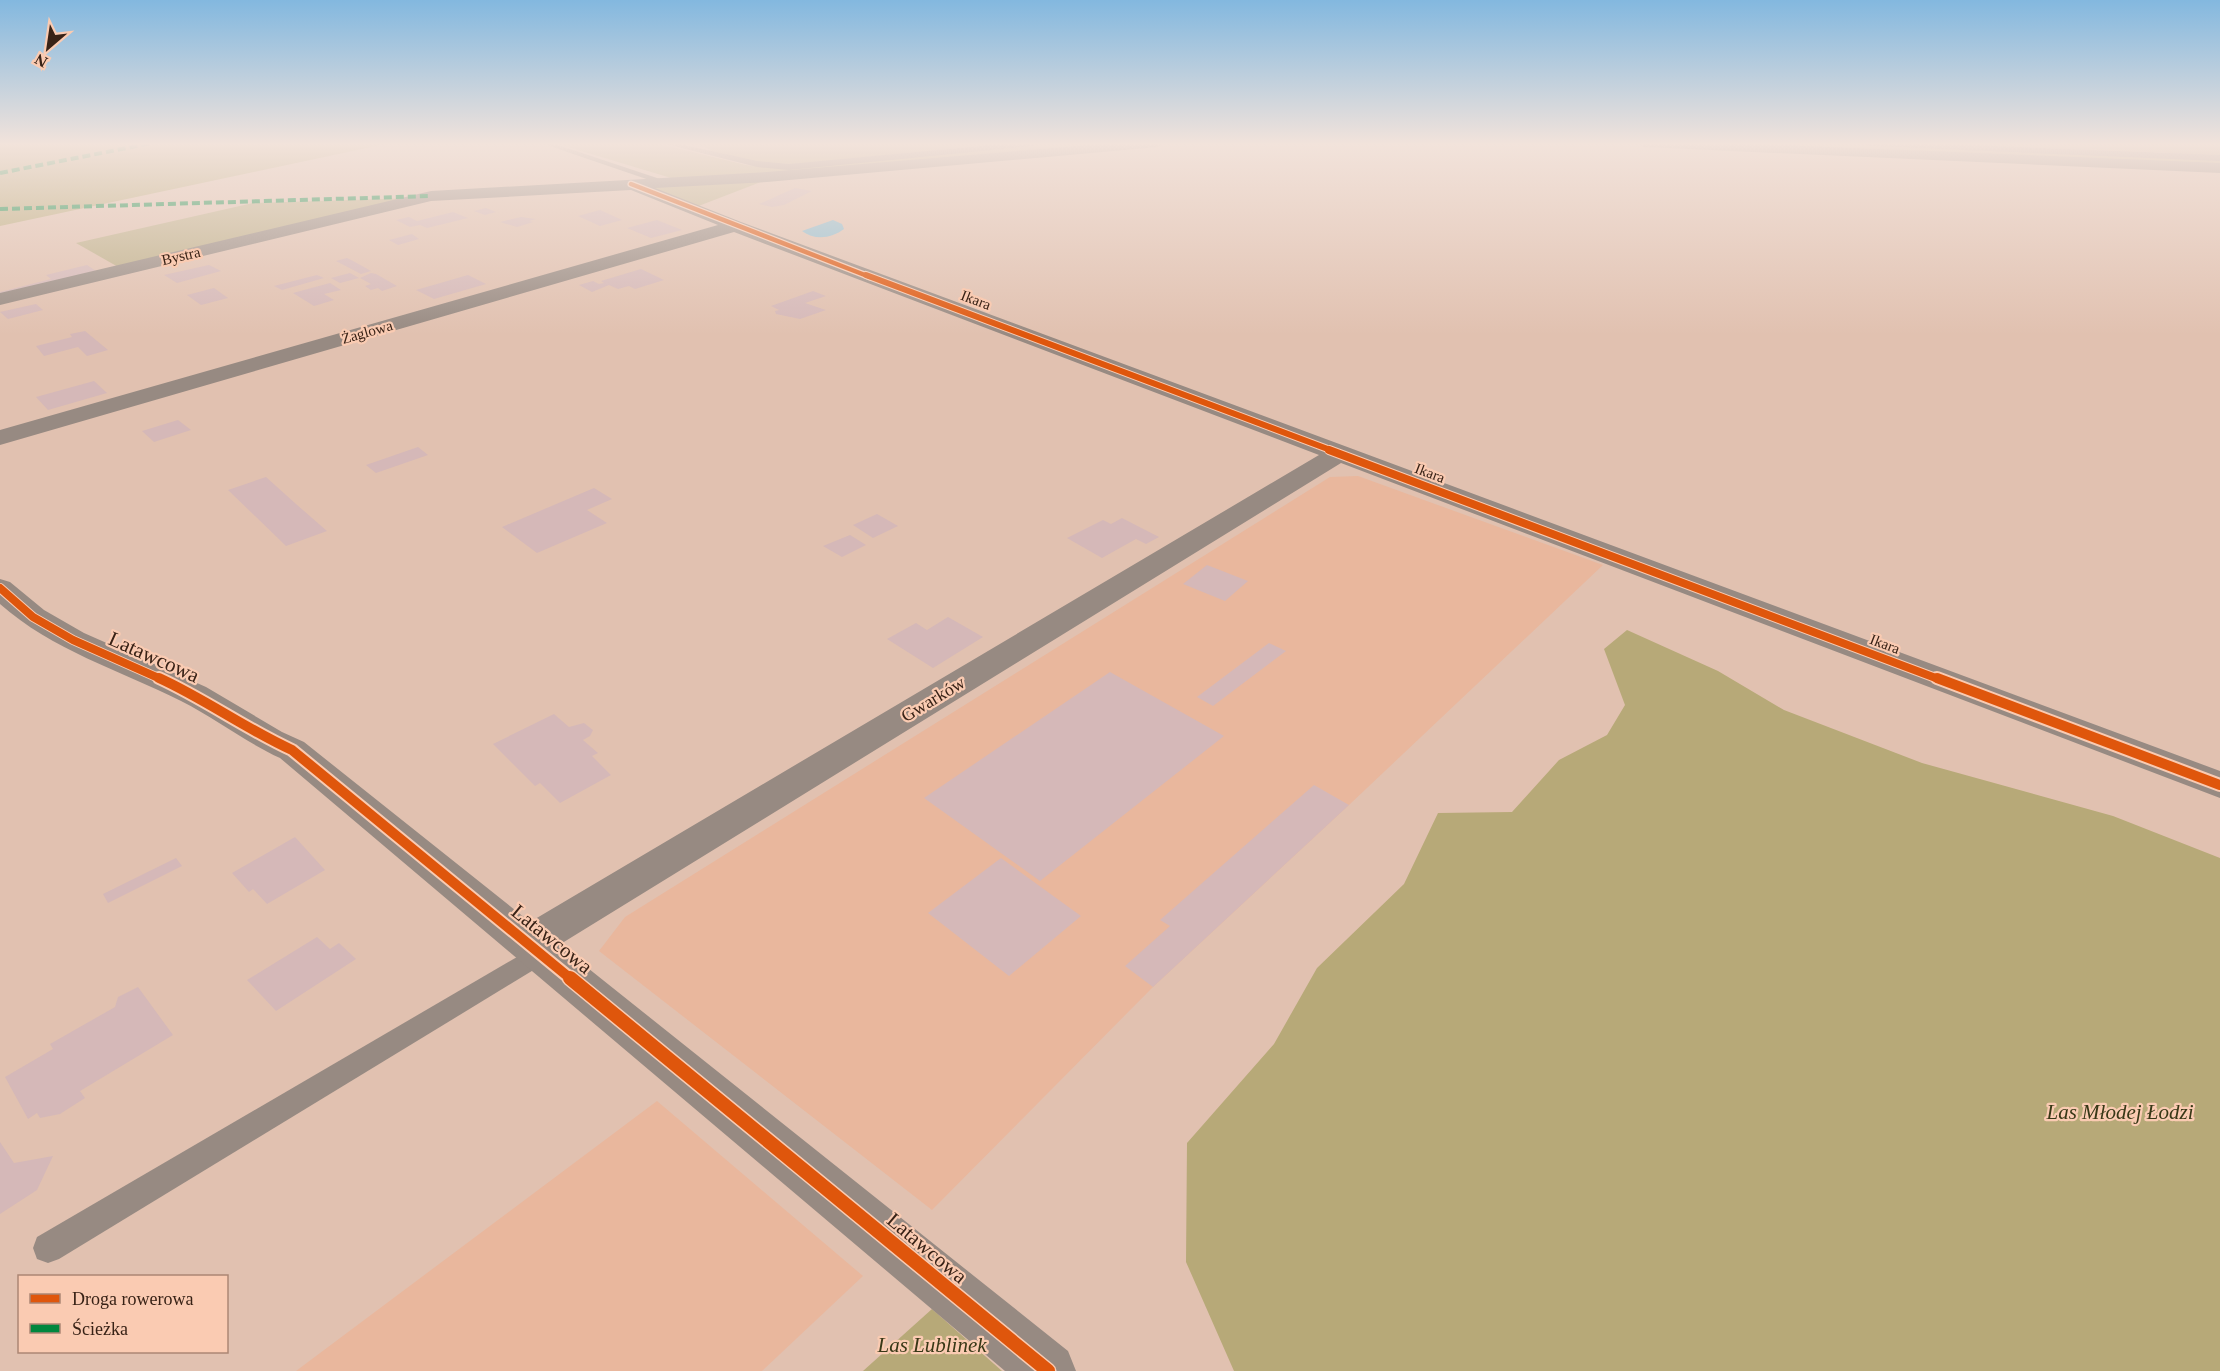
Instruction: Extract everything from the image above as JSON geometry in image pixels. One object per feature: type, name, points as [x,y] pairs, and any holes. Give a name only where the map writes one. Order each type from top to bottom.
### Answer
[{"type":"street","name":"Bystra","points":[[0,299],[385,207]]},
{"type":"street","name":"Ikara","points":[[688,207],[2220,786]]},
{"type":"street","name":"Żaglowa","points":[[0,438],[735,226]]},
{"type":"street","name":"Gwarków","points":[[535,948],[1338,454]]},
{"type":"street","name":"Latawcowa","points":[[0,588],[33,617],[73,640],[194,694],[224,710],[270,740],[292,750],[1048,1371]]},
{"type":"lane","points":[[48,1248],[535,948]]},
{"type":"shaded area","points":[[235,207],[377,207],[120,268],[76,243]]},
{"type":"shaded area","points":[[1358,476],[1603,565],[1153,987],[932,1210],[599,951],[625,917],[1330,477]]},
{"type":"shaded area","points":[[657,1101],[863,1276],[762,1371],[296,1371]]},
{"type":"green space","points":[[0,207],[89,207],[0,226]]},
{"type":"green space","name":"Las Młodej Łodzi","points":[[1627,630],[1718,671],[1784,710],[1922,763],[2113,816],[2220,858],[2220,1371],[1234,1371],[1186,1262],[1187,1143],[1274,1044],[1317,968],[1404,884],[1438,813],[1512,812],[1559,760],[1607,735],[1625,705],[1604,649]]},
{"type":"green space","name":"Las Lublinek","points":[[932,1309],[1002,1371],[863,1371]]},
{"type":"water","points":[[833,220],[842,224],[844,229],[834,235],[818,237],[802,231]]},
{"type":"building","points":[[486,208],[496,212],[485,215],[474,211]]},
{"type":"building","points":[[600,210],[622,220],[600,226],[578,216]]},
{"type":"building","points":[[453,212],[468,218],[427,228],[420,225],[410,227],[396,220],[409,217],[417,221]]},
{"type":"building","points":[[521,217],[536,219],[517,227],[500,222]]},
{"type":"building","points":[[657,220],[682,230],[651,238],[627,228]]},
{"type":"building","points":[[412,234],[419,239],[398,245],[389,240]]},
{"type":"building","points":[[347,258],[371,271],[361,274],[336,261]]},
{"type":"building","points":[[87,265],[99,273],[0,298],[0,292],[51,279],[46,275]]},
{"type":"building","points":[[209,265],[221,271],[177,283],[164,275]]},
{"type":"building","points":[[641,269],[664,280],[635,289],[629,286],[618,289],[609,285],[592,292],[579,285],[593,281],[599,284],[604,283],[601,281]]},
{"type":"building","points":[[350,273],[359,278],[340,283],[331,278]]},
{"type":"building","points":[[371,273],[397,286],[382,291],[378,288],[371,290],[365,286],[371,284],[360,278]]},
{"type":"building","points":[[317,275],[324,278],[282,290],[274,286]]},
{"type":"building","points":[[468,275],[486,284],[434,299],[416,290]]},
{"type":"building","points":[[330,283],[341,290],[324,294],[334,300],[314,306],[293,293]]},
{"type":"building","points":[[214,288],[228,298],[201,305],[187,295]]},
{"type":"building","points":[[813,291],[826,296],[805,303],[826,310],[800,319],[776,314],[775,311],[779,310],[771,306]]},
{"type":"building","points":[[36,304],[43,310],[8,319],[0,312]]},
{"type":"building","points":[[85,331],[108,350],[87,356],[78,347],[44,356],[36,346],[72,337],[70,334]]},
{"type":"building","points":[[94,381],[107,393],[48,410],[36,397]]},
{"type":"building","points":[[178,420],[191,430],[154,442],[142,431]]},
{"type":"building","points":[[418,447],[428,455],[376,473],[366,465]]},
{"type":"building","points":[[266,477],[327,531],[286,546],[228,490]]},
{"type":"building","points":[[594,488],[612,499],[587,510],[607,523],[537,553],[502,527]]},
{"type":"building","points":[[877,514],[898,526],[873,538],[853,525]]},
{"type":"building","points":[[1122,518],[1159,537],[1146,544],[1136,539],[1102,558],[1067,538],[1103,520],[1111,524]]},
{"type":"building","points":[[850,535],[866,545],[842,557],[823,546]]},
{"type":"building","points":[[1207,565],[1248,581],[1225,601],[1183,584]]},
{"type":"building","points":[[948,617],[983,637],[933,668],[887,639],[916,623],[927,630]]},
{"type":"building","points":[[1269,643],[1286,651],[1213,706],[1197,697]]},
{"type":"building","points":[[1110,672],[1224,736],[1040,881],[924,798]]},
{"type":"building","points":[[554,714],[569,727],[584,723],[593,730],[590,736],[583,740],[598,753],[592,756],[611,775],[560,803],[540,783],[535,786],[493,744]]},
{"type":"building","points":[[1314,785],[1349,805],[1153,987],[1125,966],[1170,926],[1160,920]]},
{"type":"building","points":[[295,837],[325,870],[267,904],[253,889],[249,892],[232,873]]},
{"type":"building","points":[[176,858],[182,866],[108,903],[103,894]]},
{"type":"building","points":[[1001,858],[1081,916],[1009,976],[928,913]]},
{"type":"building","points":[[317,937],[330,949],[339,943],[356,959],[276,1011],[247,980]]},
{"type":"building","points":[[138,987],[173,1035],[80,1091],[85,1098],[60,1114],[40,1118],[37,1113],[28,1119],[5,1077],[53,1049],[50,1044],[115,1007],[118,997]]},
{"type":"building","points":[[0,1142],[14,1163],[53,1156],[37,1190],[0,1214]]},
{"type":"marked path","points":[[0,209],[67,207]]},
{"type":"cycle path","points":[[688,207],[2220,785]]},
{"type":"cycle path","points":[[0,588],[33,617],[73,640],[194,694],[270,740],[292,750],[1048,1371]]}]
